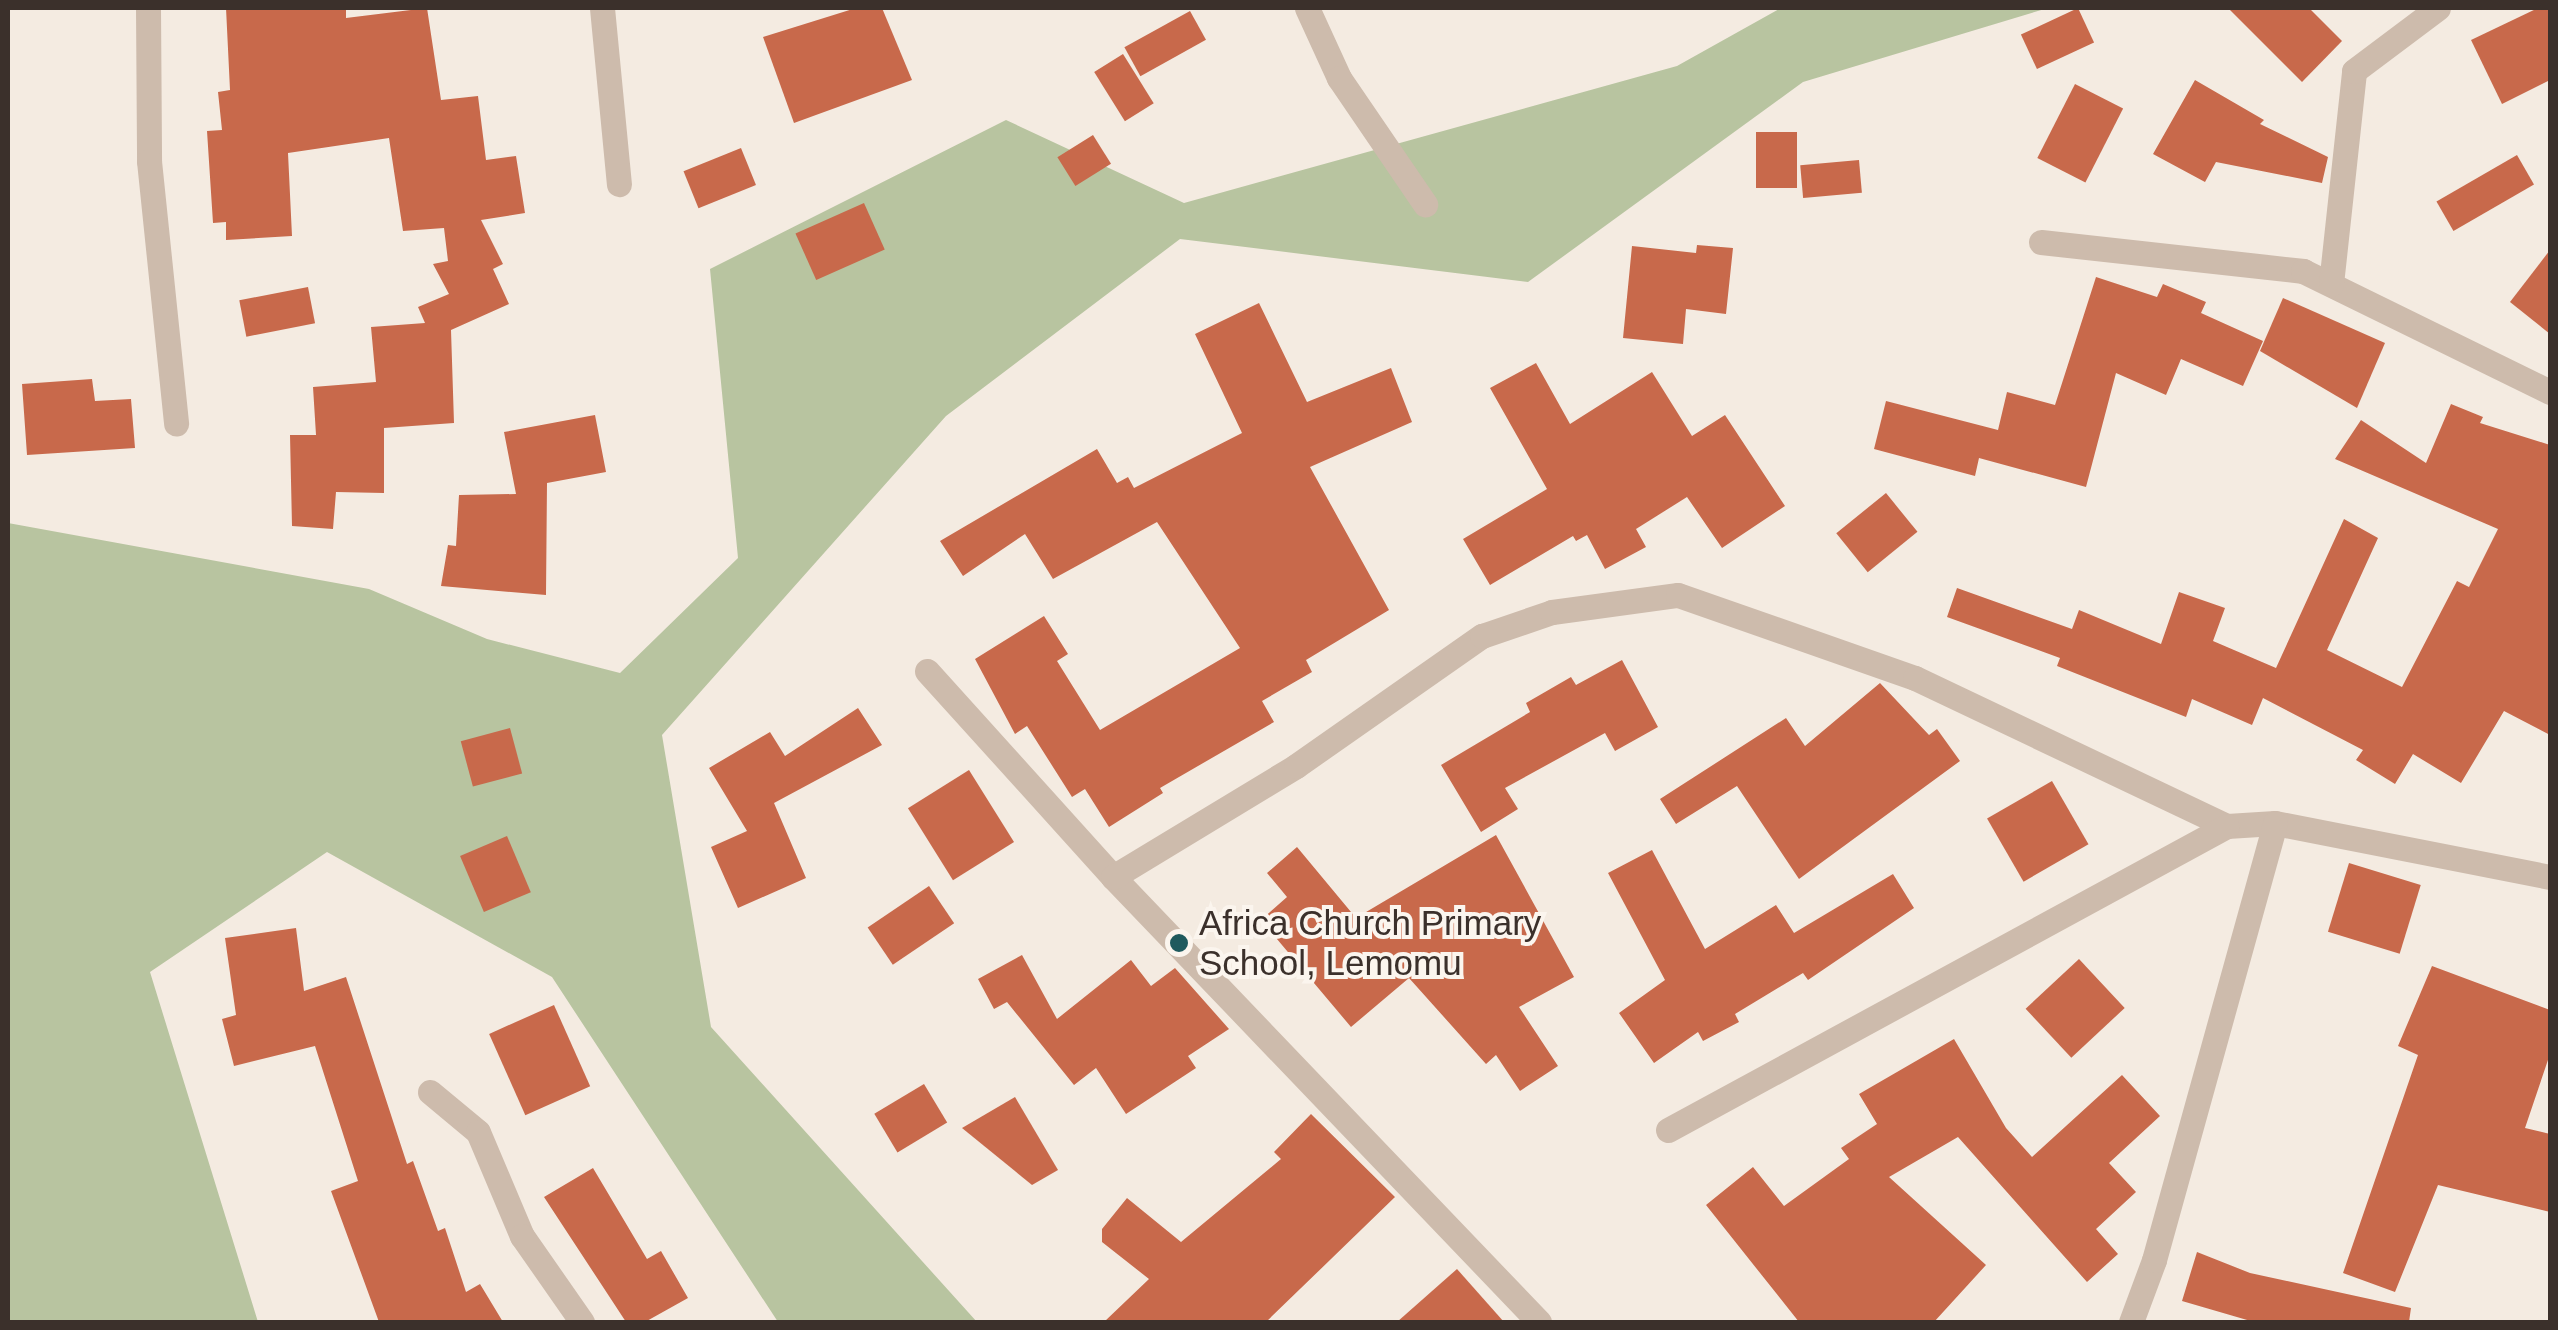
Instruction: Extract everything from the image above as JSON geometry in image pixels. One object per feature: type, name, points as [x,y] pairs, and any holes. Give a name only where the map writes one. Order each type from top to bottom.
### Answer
[{"type":"street","points":[[148,8],[149,162],[176,424]]},
{"type":"street","points":[[602,8],[618,184]]},
{"type":"street","points":[[1306,8],[1340,78],[1425,204]]},
{"type":"street","points":[[2331,284],[2354,71],[2438,8]]},
{"type":"street","points":[[2041,242],[2303,270],[2550,392]]},
{"type":"street","points":[[1113,877],[1296,766],[1482,636],[1552,612],[1678,595],[1916,678],[2227,826]]},
{"type":"street","points":[[927,671],[1113,877],[1539,1322]]},
{"type":"street","points":[[2131,1322],[2154,1260],[2275,822]]},
{"type":"street","points":[[1668,1130],[2227,826],[2275,822],[2550,877]]},
{"type":"street","points":[[430,1092],[478,1132],[522,1236],[582,1322]]},
{"type":"green space","points":[[1781,8],[2048,8],[1803,82],[1528,282],[1180,239],[946,416],[662,735],[711,1027],[977,1322],[778,1322],[552,977],[327,852],[150,972],[258,1322],[8,1322],[8,523],[369,589],[487,639],[620,673],[738,558],[710,269],[1006,120],[1184,203],[1677,66]]},
{"type":"building","points":[[226,8],[346,8],[346,18],[427,8],[441,100],[478,96],[486,160],[516,156],[525,213],[481,220],[503,264],[493,269],[509,304],[451,330],[454,423],[384,428],[384,493],[336,492],[333,529],[292,526],[290,435],[316,435],[313,387],[376,382],[371,327],[425,323],[418,307],[449,294],[433,264],[448,261],[444,228],[403,231],[389,138],[288,153],[292,236],[226,240],[226,222],[213,223],[207,131],[222,130],[218,92],[230,90]]},
{"type":"building","points":[[856,8],[882,8],[912,80],[794,123],[763,37]]},
{"type":"building","points":[[2078,8],[2094,42],[2037,69],[2021,35]]},
{"type":"building","points":[[2228,8],[2309,8],[2342,41],[2302,82]]},
{"type":"building","points":[[2538,8],[2550,8],[2550,80],[2502,104],[2471,40]]},
{"type":"building","points":[[1190,11],[1206,40],[1140,76],[1124,47]]},
{"type":"building","points":[[1123,54],[1154,103],[1125,121],[1094,72]]},
{"type":"building","points":[[2195,80],[2264,120],[2260,124],[2328,157],[2322,183],[2216,162],[2205,182],[2153,154]]},
{"type":"building","points":[[2075,84],[2123,109],[2085,182],[2037,158]]},
{"type":"building","points":[[1756,132],[1797,132],[1797,188],[1756,188]]},
{"type":"building","points":[[1093,135],[1111,164],[1075,186],[1057,157]]},
{"type":"building","points":[[741,148],[756,185],[698,208],[684,171]]},
{"type":"building","points":[[2517,155],[2534,184],[2453,231],[2436,202]]},
{"type":"building","points":[[1859,160],[1862,193],[1803,198],[1800,165]]},
{"type":"building","points":[[864,203],[885,250],[816,280],[795,234]]},
{"type":"building","points":[[1697,245],[1733,248],[1726,314],[1686,309],[1683,344],[1623,338],[1632,246],[1696,253]]},
{"type":"building","points":[[2550,250],[2550,334],[2510,302]]},
{"type":"building","points":[[2096,277],[2157,297],[2163,284],[2206,302],[2201,313],[2263,341],[2243,386],[2181,359],[2166,395],[2116,373],[2086,487],[1979,458],[1975,476],[1874,449],[1886,401],[1998,430],[2007,392],[2055,405]]},
{"type":"building","points":[[308,287],[315,323],[246,337],[239,300]]},
{"type":"building","points":[[2283,298],[2385,343],[2357,408],[2260,351]]},
{"type":"building","points":[[1259,303],[1307,402],[1391,368],[1412,422],[1310,467],[1389,610],[1306,660],[1312,672],[1262,701],[1274,722],[1160,788],[1163,793],[1109,827],[1085,789],[1072,797],[1027,726],[1015,734],[975,659],[1044,616],[1068,654],[1057,661],[1100,730],[1240,648],[1157,522],[1053,579],[1025,534],[963,576],[940,541],[1097,449],[1117,483],[1128,477],[1134,488],[1242,433],[1195,334]]},
{"type":"building","points":[[1536,363],[1570,424],[1652,372],[1692,436],[1725,415],[1785,506],[1722,548],[1687,497],[1636,529],[1646,547],[1605,569],[1587,535],[1576,541],[1573,536],[1490,585],[1463,539],[1547,489],[1490,388]]},
{"type":"building","points":[[92,379],[95,401],[131,399],[135,448],[27,455],[22,384]]},
{"type":"building","points":[[2451,404],[2483,417],[2480,423],[2550,445],[2550,735],[2504,711],[2461,783],[2413,754],[2395,784],[2356,760],[2363,750],[2263,698],[2252,725],[2192,699],[2186,717],[2057,666],[2060,658],[1947,617],[1957,588],[2072,629],[2079,610],[2161,644],[2179,592],[2225,608],[2213,641],[2276,668],[2344,519],[2378,538],[2327,650],[2402,687],[2457,581],[2469,587],[2498,529],[2335,459],[2361,420],[2426,463]]},
{"type":"building","points":[[595,415],[606,472],[547,483],[546,595],[441,586],[448,545],[456,546],[459,495],[516,494],[504,432]]},
{"type":"building","points":[[1886,493],[1917,532],[1868,572],[1836,533]]},
{"type":"building","points":[[1622,660],[1658,727],[1615,751],[1605,733],[1505,788],[1518,809],[1481,832],[1441,765],[1530,712],[1526,703],[1571,677],[1576,685]]},
{"type":"building","points":[[1880,683],[1929,735],[1937,729],[1960,761],[1799,879],[1737,786],[1676,824],[1660,799],[1786,718],[1805,746]]},
{"type":"building","points":[[858,708],[882,745],[774,803],[806,878],[738,908],[711,847],[747,831],[709,768],[770,732],[785,756]]},
{"type":"building","points":[[510,728],[522,773],[473,787],[461,741]]},
{"type":"building","points":[[969,770],[1014,842],[953,880],[908,808]]},
{"type":"building","points":[[2052,781],[2088,844],[2024,882],[1987,818]]},
{"type":"building","points":[[1496,835],[1574,977],[1519,1007],[1558,1066],[1520,1091],[1496,1055],[1486,1064],[1409,978],[1351,1027],[1261,920],[1287,897],[1267,873],[1297,847],[1356,918]]},
{"type":"building","points":[[507,836],[531,892],[484,912],[460,856]]},
{"type":"building","points":[[1652,850],[1705,949],[1776,905],[1794,933],[1893,874],[1914,908],[1808,980],[1803,973],[1735,1014],[1739,1022],[1703,1041],[1698,1032],[1654,1063],[1619,1013],[1665,980],[1608,873]]},
{"type":"building","points":[[2349,863],[2421,885],[2400,954],[2328,932]]},
{"type":"building","points":[[929,886],[954,923],[893,965],[868,927]]},
{"type":"building","points":[[296,928],[304,991],[346,977],[407,1164],[413,1161],[438,1231],[445,1228],[466,1292],[480,1284],[503,1322],[379,1322],[331,1191],[358,1181],[315,1046],[234,1066],[222,1019],[236,1015],[225,938]]},
{"type":"building","points":[[1022,955],[1057,1019],[1131,960],[1151,986],[1175,968],[1229,1029],[1188,1056],[1196,1068],[1126,1114],[1096,1068],[1074,1085],[1007,1002],[994,1009],[978,979]]},
{"type":"building","points":[[2079,959],[2125,1008],[2071,1058],[2026,1009]]},
{"type":"building","points":[[2432,966],[2550,1010],[2550,1054],[2525,1128],[2550,1134],[2550,1212],[2438,1185],[2395,1292],[2343,1273],[2418,1055],[2398,1046]]},
{"type":"building","points":[[554,1005],[590,1086],[525,1115],[489,1034]]},
{"type":"building","points":[[1954,1039],[2006,1128],[2032,1157],[2122,1075],[2160,1116],[2109,1163],[2136,1192],[2096,1229],[2118,1254],[2087,1282],[1958,1137],[1889,1177],[1986,1265],[1934,1322],[1799,1322],[1706,1205],[1753,1167],[1784,1206],[1849,1159],[1841,1148],[1877,1124],[1859,1094]]},
{"type":"building","points":[[924,1084],[947,1123],[897,1152],[874,1114]]},
{"type":"building","points":[[1015,1097],[1058,1170],[1032,1185],[962,1128]]},
{"type":"building","points":[[1311,1114],[1395,1197],[1266,1322],[1104,1322],[1149,1279],[1102,1242],[1102,1229],[1127,1198],[1181,1242],[1281,1159],[1274,1152]]},
{"type":"building","points":[[593,1168],[647,1259],[661,1251],[688,1298],[645,1322],[626,1322],[544,1197]]},
{"type":"building","points":[[2197,1252],[2250,1273],[2411,1308],[2409,1322],[2254,1322],[2182,1301]]},
{"type":"building","points":[[1457,1269],[1504,1322],[1397,1322]]},
{"type":"place","name":"Africa Church Primary School, Lemomu","points":[[1179,943]]}]
